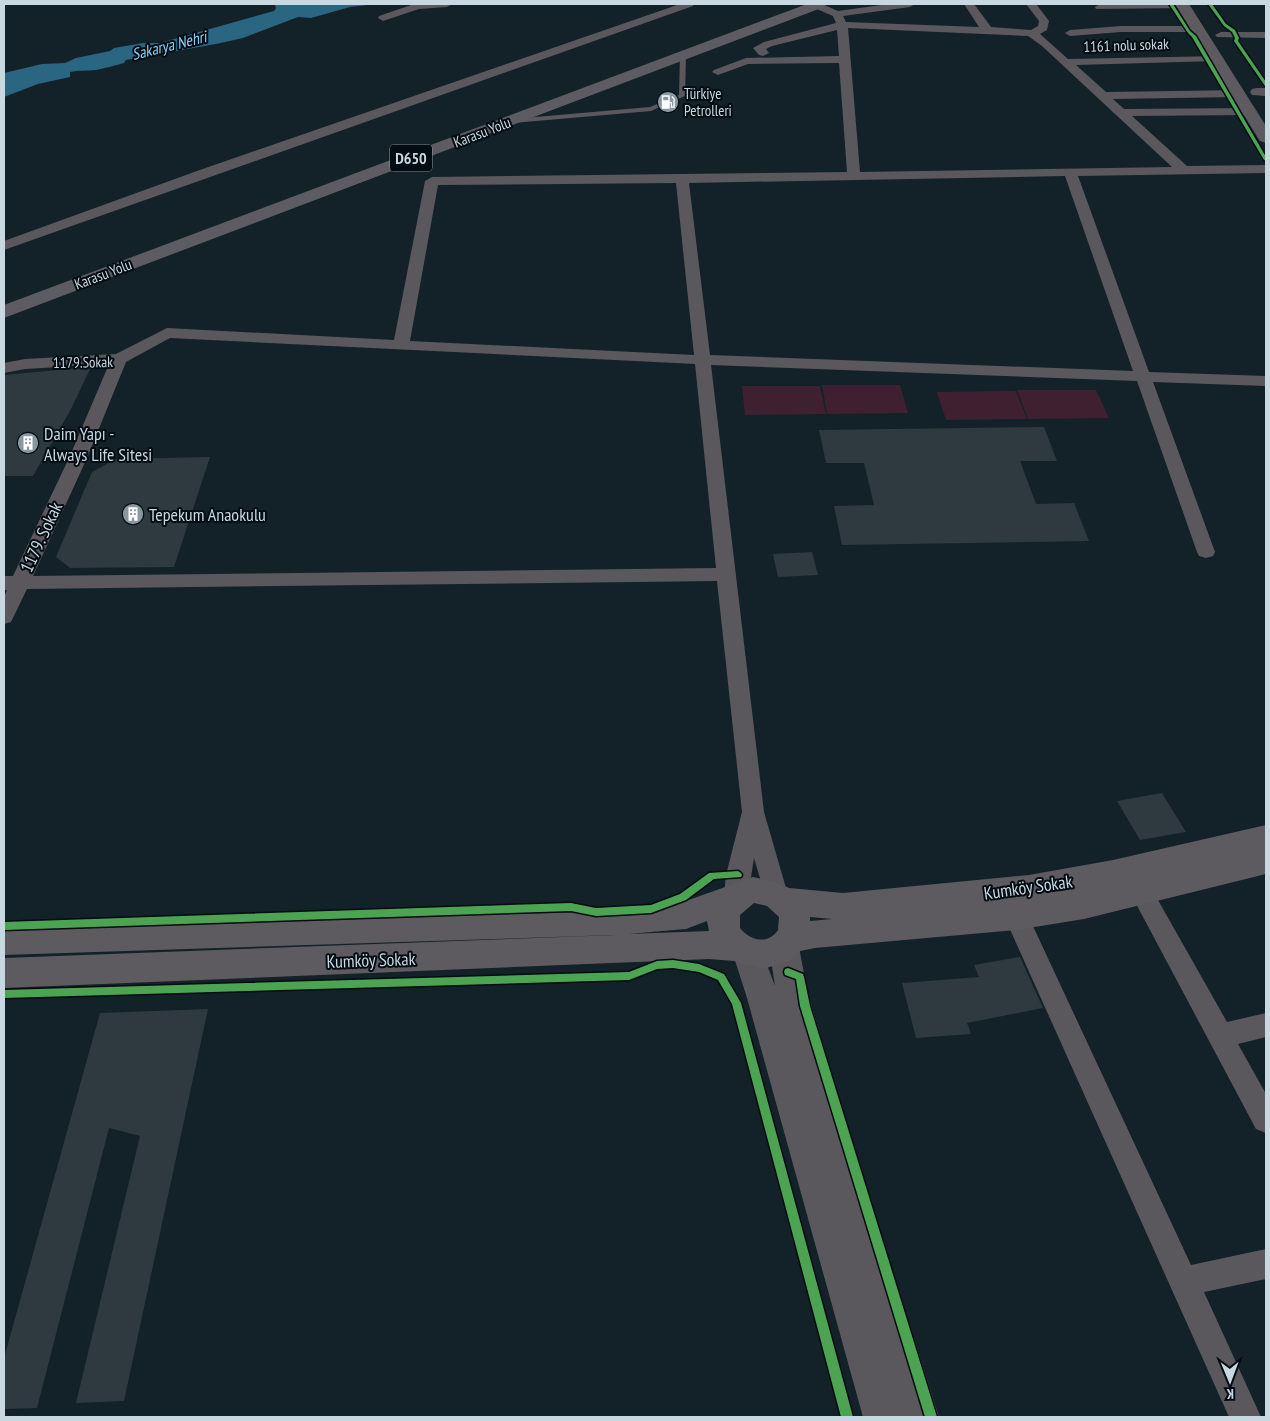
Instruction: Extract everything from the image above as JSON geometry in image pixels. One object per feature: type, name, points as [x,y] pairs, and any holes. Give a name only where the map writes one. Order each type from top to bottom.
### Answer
[{"type":"highway","points":[[4,298],[790,4]]},
{"type":"highway","name":"Karasu Yolu","points":[[4,312],[818,4]]},
{"type":"main road","points":[[1182,4],[1266,138]]},
{"type":"main road","points":[[1200,4],[1262,92],[1266,108]]},
{"type":"main road","name":"Kumköy Sokak","points":[[781,898],[843,906],[1029,888],[1113,873],[1266,836]]},
{"type":"main road","name":"Kumköy Sokak","points":[[788,943],[814,934],[1016,916],[1084,906],[1266,861]]},
{"type":"main road","points":[[753,890],[781,898],[792,910],[796,920],[795,930],[788,943],[774,952],[763,954],[743,949],[729,939],[724,929],[722,918],[725,908],[734,898],[753,890]]},
{"type":"main road","name":"Kumköy Sokak","points":[[4,941],[626,921],[686,915],[734,898]]},
{"type":"main road","name":"Kumköy Sokak","points":[[4,973],[709,945],[743,949]]},
{"type":"street","points":[[384,18],[418,6],[447,4]]},
{"type":"street","points":[[4,246],[202,174],[689,4]]},
{"type":"street","points":[[818,4],[840,19],[1032,34],[1043,28],[1044,22],[1031,4]]},
{"type":"street","points":[[763,53],[759,48],[840,19],[910,4]]},
{"type":"street","points":[[969,4],[987,30]]},
{"type":"street","points":[[1099,5],[1182,4]]},
{"type":"street","points":[[1099,5],[1121,29],[1135,52]]},
{"type":"street","points":[[840,19],[854,176]]},
{"type":"street","points":[[1070,33],[1121,29],[1199,29]]},
{"type":"street","points":[[1032,34],[1066,62],[1183,170]]},
{"type":"street","points":[[1222,35],[1266,35]]},
{"type":"street","name":"1161 nolu sokak","points":[[1066,62],[1135,52],[1216,58]]},
{"type":"street","points":[[718,72],[746,61],[844,59]]},
{"type":"street","points":[[1103,96],[1238,93]]},
{"type":"street","points":[[1121,113],[1249,111]]},
{"type":"street","points":[[401,345],[432,181],[682,180],[1266,169]]},
{"type":"street","points":[[1070,173],[1206,552]]},
{"type":"street","points":[[682,180],[753,812],[781,898]]},
{"type":"street","points":[[120,359],[167,333],[703,360],[1266,381]]},
{"type":"street","name":"1179.Sokak","points":[[4,368],[25,364],[120,359],[78,458]]},
{"type":"street","name":"1179. Sokak","points":[[4,617],[12,583],[78,458]]},
{"type":"street","points":[[12,583],[726,574]]},
{"type":"street","points":[[734,898],[753,812]]},
{"type":"street","points":[[1142,892],[1266,1120]]},
{"type":"street","points":[[1016,916],[1245,1417]]},
{"type":"street","points":[[788,943],[791,990],[796,1009],[919,1417]]},
{"type":"street","points":[[743,949],[768,1017],[883,1417]]},
{"type":"street","points":[[1220,1036],[1266,1025]]},
{"type":"street","points":[[1183,1282],[1266,1264]]},
{"type":"lane","points":[[511,121],[651,109],[682,96],[683,55]]},
{"type":"shaded area","points":[[822,385],[900,385],[908,413],[827,414]]},
{"type":"shaded area","points":[[742,386],[820,386],[826,414],[745,415]]},
{"type":"shaded area","points":[[1017,390],[1096,390],[1109,418],[1028,419]]},
{"type":"shaded area","points":[[1016,391],[1027,419],[946,420],[937,392]]},
{"type":"water","name":"Sakarya Nehri","points":[[377,4],[350,7],[311,18],[298,17],[243,38],[126,60],[124,63],[96,70],[70,72],[70,77],[38,84],[4,97],[4,73],[42,64],[65,63],[76,58],[110,51],[114,48],[143,43],[160,43],[274,11],[275,5]]},
{"type":"building","name":"Daim Yapı - Always Life Sitesi","points":[[91,367],[70,411],[33,476],[4,476],[4,375]]},
{"type":"building","points":[[1044,427],[1057,461],[1020,461],[1036,504],[1074,503],[1089,541],[842,545],[834,506],[874,505],[864,463],[826,463],[819,430]]},
{"type":"building","name":"Tepekum Anaokulu","points":[[210,457],[174,567],[70,568],[56,557],[92,472],[116,459]]},
{"type":"building","points":[[812,552],[818,575],[778,577],[773,554]]},
{"type":"building","points":[[1162,793],[1186,832],[1140,840],[1117,801]]},
{"type":"building","points":[[1020,957],[1043,1008],[967,1023],[971,1034],[916,1038],[902,983],[979,977],[974,965]]},
{"type":"building","points":[[208,1009],[124,1401],[76,1403],[140,1136],[109,1128],[37,1408],[4,1409],[4,1358],[100,1013]]},
{"type":"cycle path","points":[[1171,4],[1189,32],[1194,36],[1266,160]]},
{"type":"cycle path","points":[[1210,4],[1225,25],[1234,31],[1237,38],[1236,41],[1266,85]]},
{"type":"cycle path","points":[[4,926],[571,907],[596,912],[651,909],[683,897],[712,876],[738,875]]},
{"type":"cycle path","points":[[4,994],[629,976],[657,965],[673,964],[699,968],[721,977],[736,1003],[847,1417]]},
{"type":"cycle path","points":[[788,972],[800,977],[805,1006],[931,1417]]},
{"type":"place","name":"Türkiye Petrolleri","points":[[668,102]]},
{"type":"place","name":"Daim Yapı - Always Life Sitesi","points":[[28,443]]},
{"type":"place","name":"Tepekum Anaokulu","points":[[133,514]]}]
